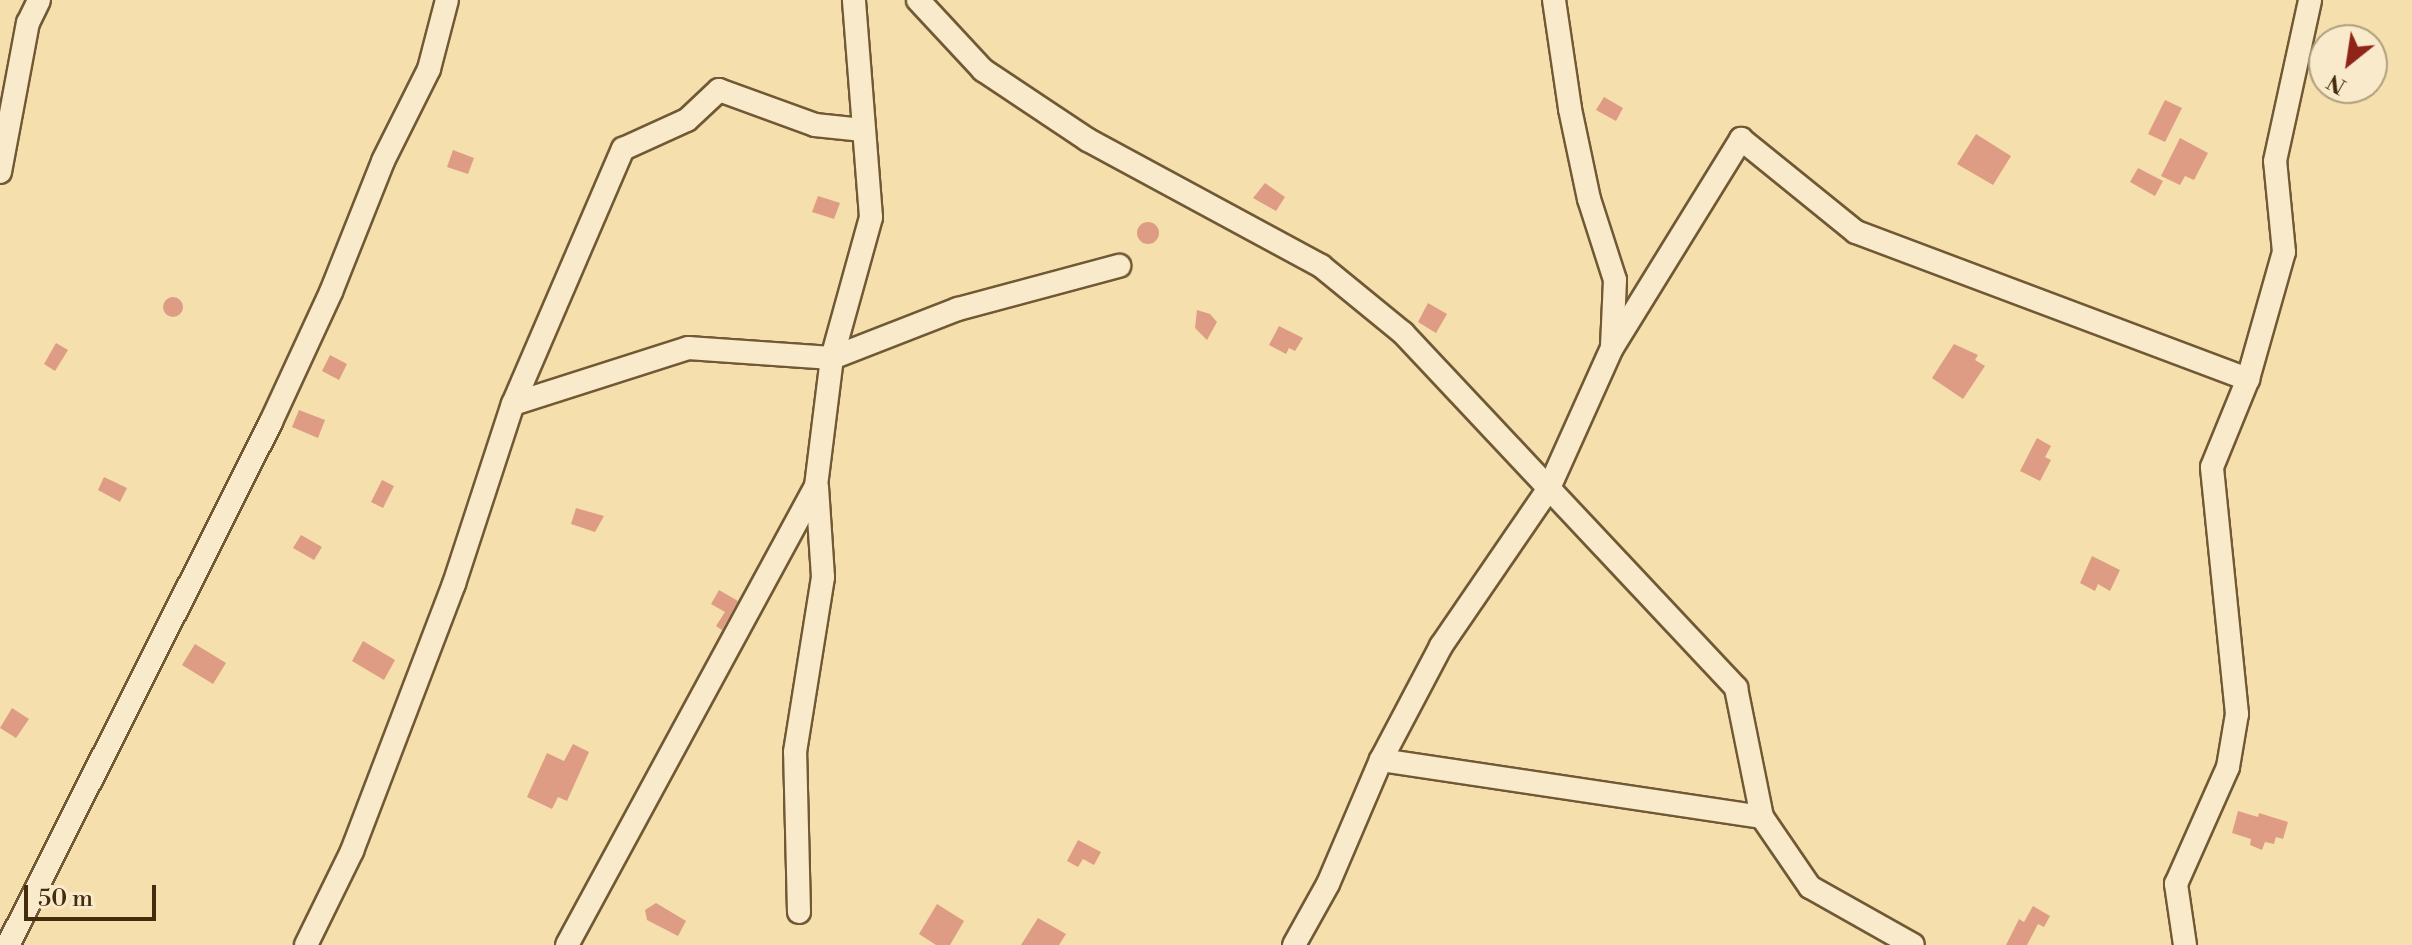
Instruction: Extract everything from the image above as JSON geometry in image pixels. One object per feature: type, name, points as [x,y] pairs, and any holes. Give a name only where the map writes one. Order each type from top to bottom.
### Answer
[{"type":"street","points":[[0,172],[28,23],[39,0]]},
{"type":"street","points":[[8,945],[278,407],[331,292],[383,161],[429,69],[447,0]]},
{"type":"street","points":[[799,912],[795,752],[823,577],[816,486],[832,358],[871,217],[854,0]]},
{"type":"street","points":[[918,0],[983,70],[1088,140],[1321,266],[1403,333],[1736,688],[1762,817],[1810,887],[1913,945]]},
{"type":"street","points":[[1554,0],[1589,199],[1615,280],[1612,348]]},
{"type":"street","points":[[2185,945],[2176,884],[2228,767],[2237,714],[2212,467],[2248,379],[2284,252],[2275,161],[2310,0]]},
{"type":"street","points":[[306,945],[352,851],[454,584],[513,404],[623,149],[687,120],[719,90],[815,125],[863,130]]},
{"type":"street","points":[[1294,945],[1328,884],[1381,760],[1441,646],[1549,488],[1612,348],[1741,139],[1856,232],[2248,379]]},
{"type":"street","points":[[513,404],[688,348],[832,358],[958,309],[1119,266]]},
{"type":"street","points":[[567,945],[816,486]]},
{"type":"street","points":[[1381,760],[1762,817]]},
{"type":"building","points":[[1604,97],[1623,108],[1616,121],[1596,110]]},
{"type":"building","points":[[2165,100],[2182,108],[2165,142],[2148,134]]},
{"type":"building","points":[[1976,134],[2011,156],[1993,185],[1957,164]]},
{"type":"building","points":[[2180,138],[2208,153],[2194,180],[2185,176],[2180,185],[2161,176]]},
{"type":"building","points":[[453,150],[474,158],[468,174],[447,167]]},
{"type":"building","points":[[2138,168],[2163,181],[2155,196],[2130,182]]},
{"type":"building","points":[[1265,183],[1285,197],[1276,211],[1253,198]]},
{"type":"building","points":[[818,196],[840,203],[834,219],[812,212]]},
{"type":"building","points":[[1148,222],[1156,225],[1159,233],[1156,241],[1148,244],[1140,241],[1137,233],[1140,225]]},
{"type":"building","points":[[169,297],[177,297],[183,307],[177,317],[169,317],[163,311],[163,303]]},
{"type":"building","points":[[1428,303],[1447,314],[1436,333],[1418,322]]},
{"type":"building","points":[[1197,310],[1210,314],[1217,322],[1207,340],[1195,328]]},
{"type":"building","points":[[1279,326],[1303,338],[1295,351],[1289,348],[1286,354],[1269,345]]},
{"type":"building","points":[[56,343],[68,350],[55,371],[44,364]]},
{"type":"building","points":[[1954,344],[1978,355],[1975,360],[1985,366],[1963,399],[1932,378]]},
{"type":"building","points":[[330,355],[347,364],[339,380],[322,371]]},
{"type":"building","points":[[299,410],[325,420],[318,438],[292,427]]},
{"type":"building","points":[[2037,438],[2051,446],[2045,457],[2051,460],[2040,481],[2020,471]]},
{"type":"building","points":[[104,477],[127,488],[120,502],[98,490]]},
{"type":"building","points":[[382,480],[394,486],[383,508],[371,502]]},
{"type":"building","points":[[576,508],[604,516],[595,532],[571,524]]},
{"type":"building","points":[[301,535],[322,547],[314,560],[293,548]]},
{"type":"building","points":[[2092,556],[2120,570],[2110,591],[2098,584],[2095,591],[2080,583]]},
{"type":"building","points":[[719,590],[738,601],[722,630],[716,626],[725,612],[711,604]]},
{"type":"building","points":[[363,641],[395,660],[384,680],[352,661]]},
{"type":"building","points":[[195,644],[226,663],[213,684],[182,665]]},
{"type":"building","points":[[12,708],[29,719],[16,738],[0,728]]},
{"type":"building","points":[[573,744],[589,752],[567,801],[558,797],[552,809],[527,797],[547,753],[564,761]]},
{"type":"building","points":[[2238,811],[2258,817],[2259,813],[2288,822],[2283,839],[2276,837],[2274,844],[2265,842],[2262,850],[2250,845],[2251,839],[2232,833]]},
{"type":"building","points":[[1078,840],[1101,852],[1094,865],[1083,859],[1078,867],[1067,861]]},
{"type":"building","points":[[656,903],[686,921],[678,936],[647,920],[645,910]]},
{"type":"building","points":[[937,904],[964,921],[950,945],[936,945],[919,934]]},
{"type":"building","points":[[2033,906],[2050,916],[2044,927],[2038,924],[2027,945],[2006,945],[2019,919],[2024,922]]},
{"type":"building","points":[[1038,918],[1066,934],[1059,945],[1021,945]]}]
